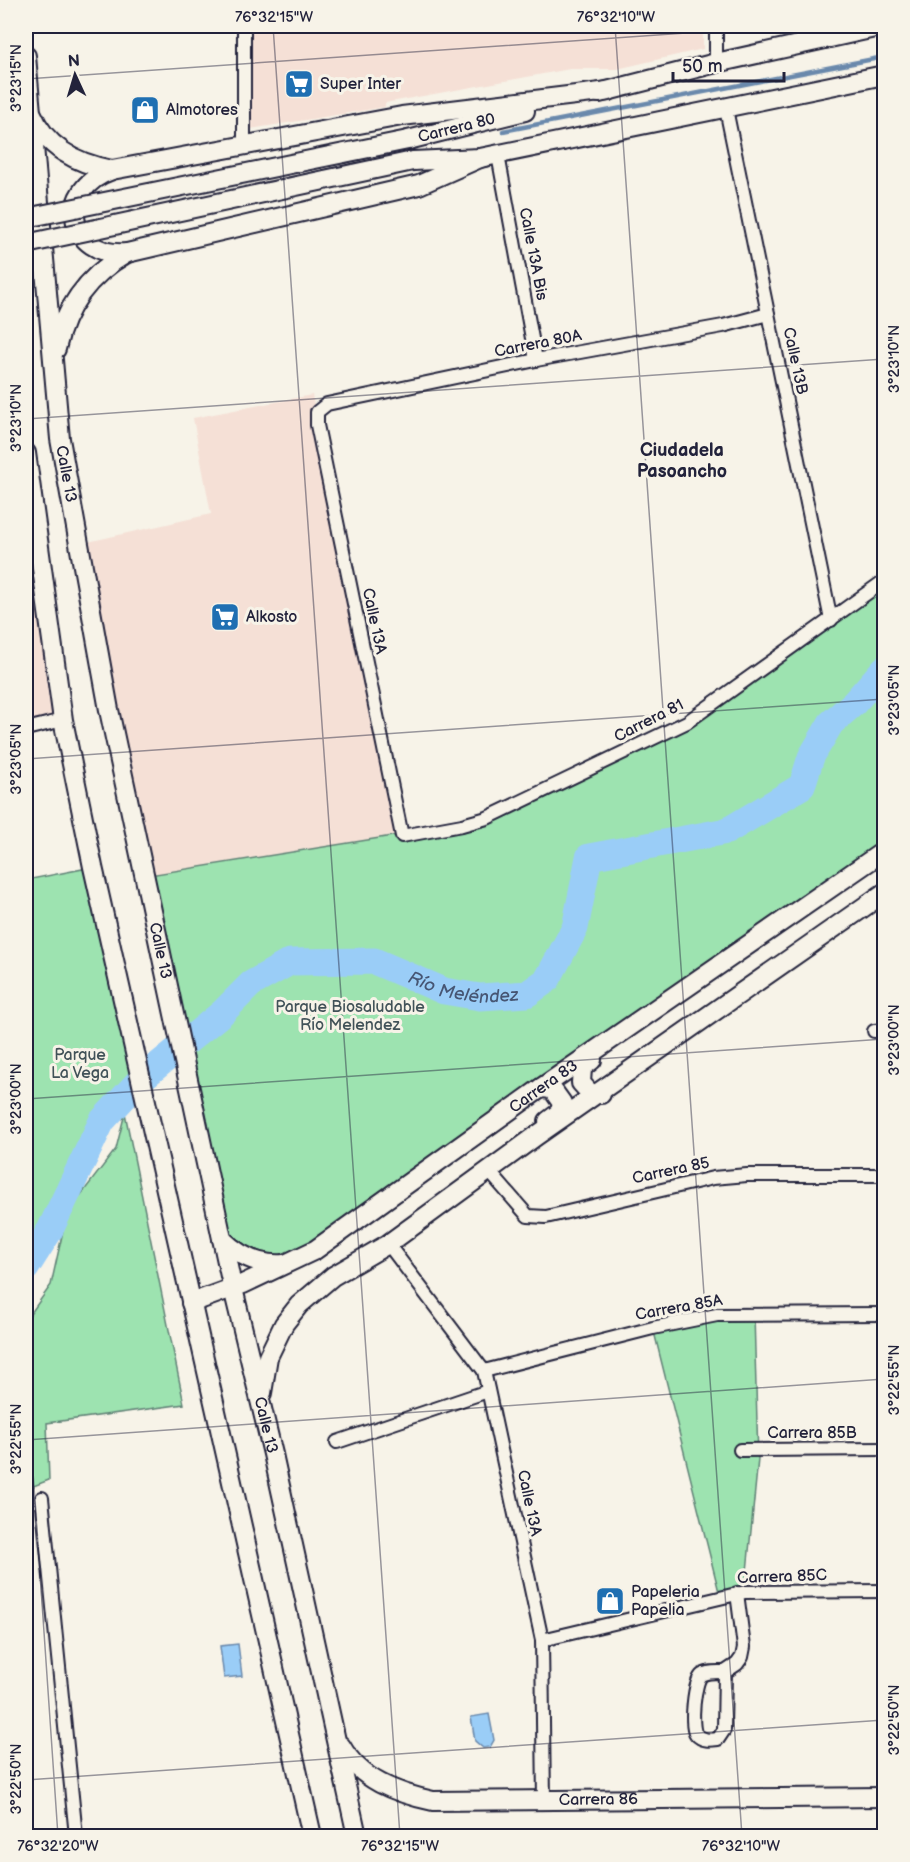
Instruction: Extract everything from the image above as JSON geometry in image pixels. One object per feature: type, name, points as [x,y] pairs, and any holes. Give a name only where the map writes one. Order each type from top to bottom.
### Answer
[{"type":"main road","name":"Carrera 80","points":[[26,218],[408,140],[716,63],[885,26]]},
{"type":"main road","name":"Calle 13","points":[[26,56],[28,104],[60,439],[109,710],[232,1288],[261,1407],[357,1836]]},
{"type":"main road","name":"Carrera 80","points":[[26,244],[413,161],[489,157],[885,75]]},
{"type":"main road","points":[[489,157],[419,185],[127,253],[102,251],[88,243],[79,231],[75,215],[76,199],[84,186],[97,175],[112,170],[402,116],[609,91]]},
{"type":"main road","points":[[28,104],[44,135],[58,149],[75,159],[112,170]]},
{"type":"main road","points":[[54,366],[60,331],[75,299],[98,273],[127,253]]},
{"type":"main road","points":[[26,453],[63,720],[146,1104],[312,1836]]},
{"type":"main road","name":"Carrera 83","points":[[191,1303],[232,1288],[315,1250],[541,1088],[885,851]]},
{"type":"main road","points":[[261,1407],[265,1369],[278,1335],[299,1305],[333,1276],[388,1244],[536,1136],[601,1094],[885,893]]},
{"type":"main road","points":[[601,1094],[590,1093],[585,1089],[581,1083],[580,1072],[605,1051],[606,1044]]},
{"type":"main road","points":[[536,1136],[538,1129],[560,1112],[562,1103],[557,1093],[541,1088]]},
{"type":"main road","points":[[222,1239],[237,1252],[254,1260],[286,1264]]},
{"type":"main road","points":[[315,1250],[321,1264],[333,1276]]},
{"type":"main road","name":"Carrera 86","points":[[336,1737],[352,1762],[363,1773],[389,1788],[416,1797],[456,1803],[885,1797]]},
{"type":"street","points":[[244,26],[244,147]]},
{"type":"street","points":[[716,26],[716,63]]},
{"type":"street","name":"Calle 13B","points":[[726,109],[831,620]]},
{"type":"street","name":"Calle 13A Bis","points":[[489,157],[536,360]]},
{"type":"street","name":"Carrera 80A","points":[[317,412],[327,404],[536,360],[723,326],[768,314]]},
{"type":"street","name":"Calle 13A","points":[[317,412],[316,424],[402,836]]},
{"type":"street","name":"Carrera 81","points":[[402,836],[487,818],[687,722],[885,580]]},
{"type":"street","points":[[26,729],[63,720]]},
{"type":"street","name":"Carrera 85","points":[[488,1170],[528,1216],[546,1217],[713,1178],[747,1175],[885,1175]]},
{"type":"street","name":"Calle 13A","points":[[388,1244],[484,1371],[542,1640],[544,1802]]},
{"type":"street","name":"Carrera 85A","points":[[484,1371],[653,1328],[717,1315],[885,1314]]},
{"type":"street","points":[[338,1442],[488,1391]]},
{"type":"street","name":"Carrera 85B","points":[[740,1450],[885,1449]]},
{"type":"street","points":[[42,1498],[76,1836]]},
{"type":"street","name":"Carrera 85C","points":[[542,1640],[737,1593],[885,1591]]},
{"type":"street","points":[[725,1672],[724,1730],[718,1739],[705,1740],[696,1734],[693,1723],[697,1682],[701,1676],[709,1672],[725,1672],[737,1664],[744,1647],[737,1593]]},
{"type":"shaded area","points":[[244,26],[703,26],[703,49],[617,69],[570,69],[385,103],[385,107],[244,130]]},
{"type":"shaded area","name":"Alkosto","points":[[312,395],[402,836],[143,876],[79,544],[211,514],[193,418]]},
{"type":"shaded area","points":[[26,453],[63,720],[26,729]]},
{"type":"green space","name":"Parque Biosaludable Río Melendez","points":[[884,581],[884,851],[286,1264],[226,1244],[143,876],[461,825],[687,722]]},
{"type":"green space","name":"Parque La Vega","points":[[93,867],[140,1080],[102,1122],[50,1230],[26,1268],[26,880]]},
{"type":"green space","points":[[125,1113],[184,1404],[47,1423],[49,1480],[26,1489],[26,1320],[51,1285],[67,1213],[116,1149]]},
{"type":"green space","points":[[754,1315],[758,1459],[745,1592],[720,1596],[653,1328]]},
{"type":"water","points":[[238,1644],[242,1676],[224,1678],[220,1646]]},
{"type":"water","points":[[489,1714],[494,1740],[490,1747],[483,1748],[475,1741],[471,1717]]},
{"type":"waterway","points":[[503,131],[884,57]]},
{"type":"waterway","name":"Río Meléndez","points":[[26,1268],[50,1230],[102,1121],[140,1080],[222,1013],[251,984],[290,962],[374,961],[444,991],[480,997],[527,994],[547,980],[575,928],[589,857],[727,831],[802,786],[811,757],[831,723],[854,703],[884,669]]},
{"type":"place","name":"Super Inter","points":[[299,84]]},
{"type":"place","name":"Almotores","points":[[145,110]]},
{"type":"place","name":"Alkosto","points":[[225,617]]},
{"type":"place","name":"Papeleria Papelia","points":[[610,1601]]},
{"type":"district","name":"Ciudadela Pasoancho","points":[[682,460]]}]
